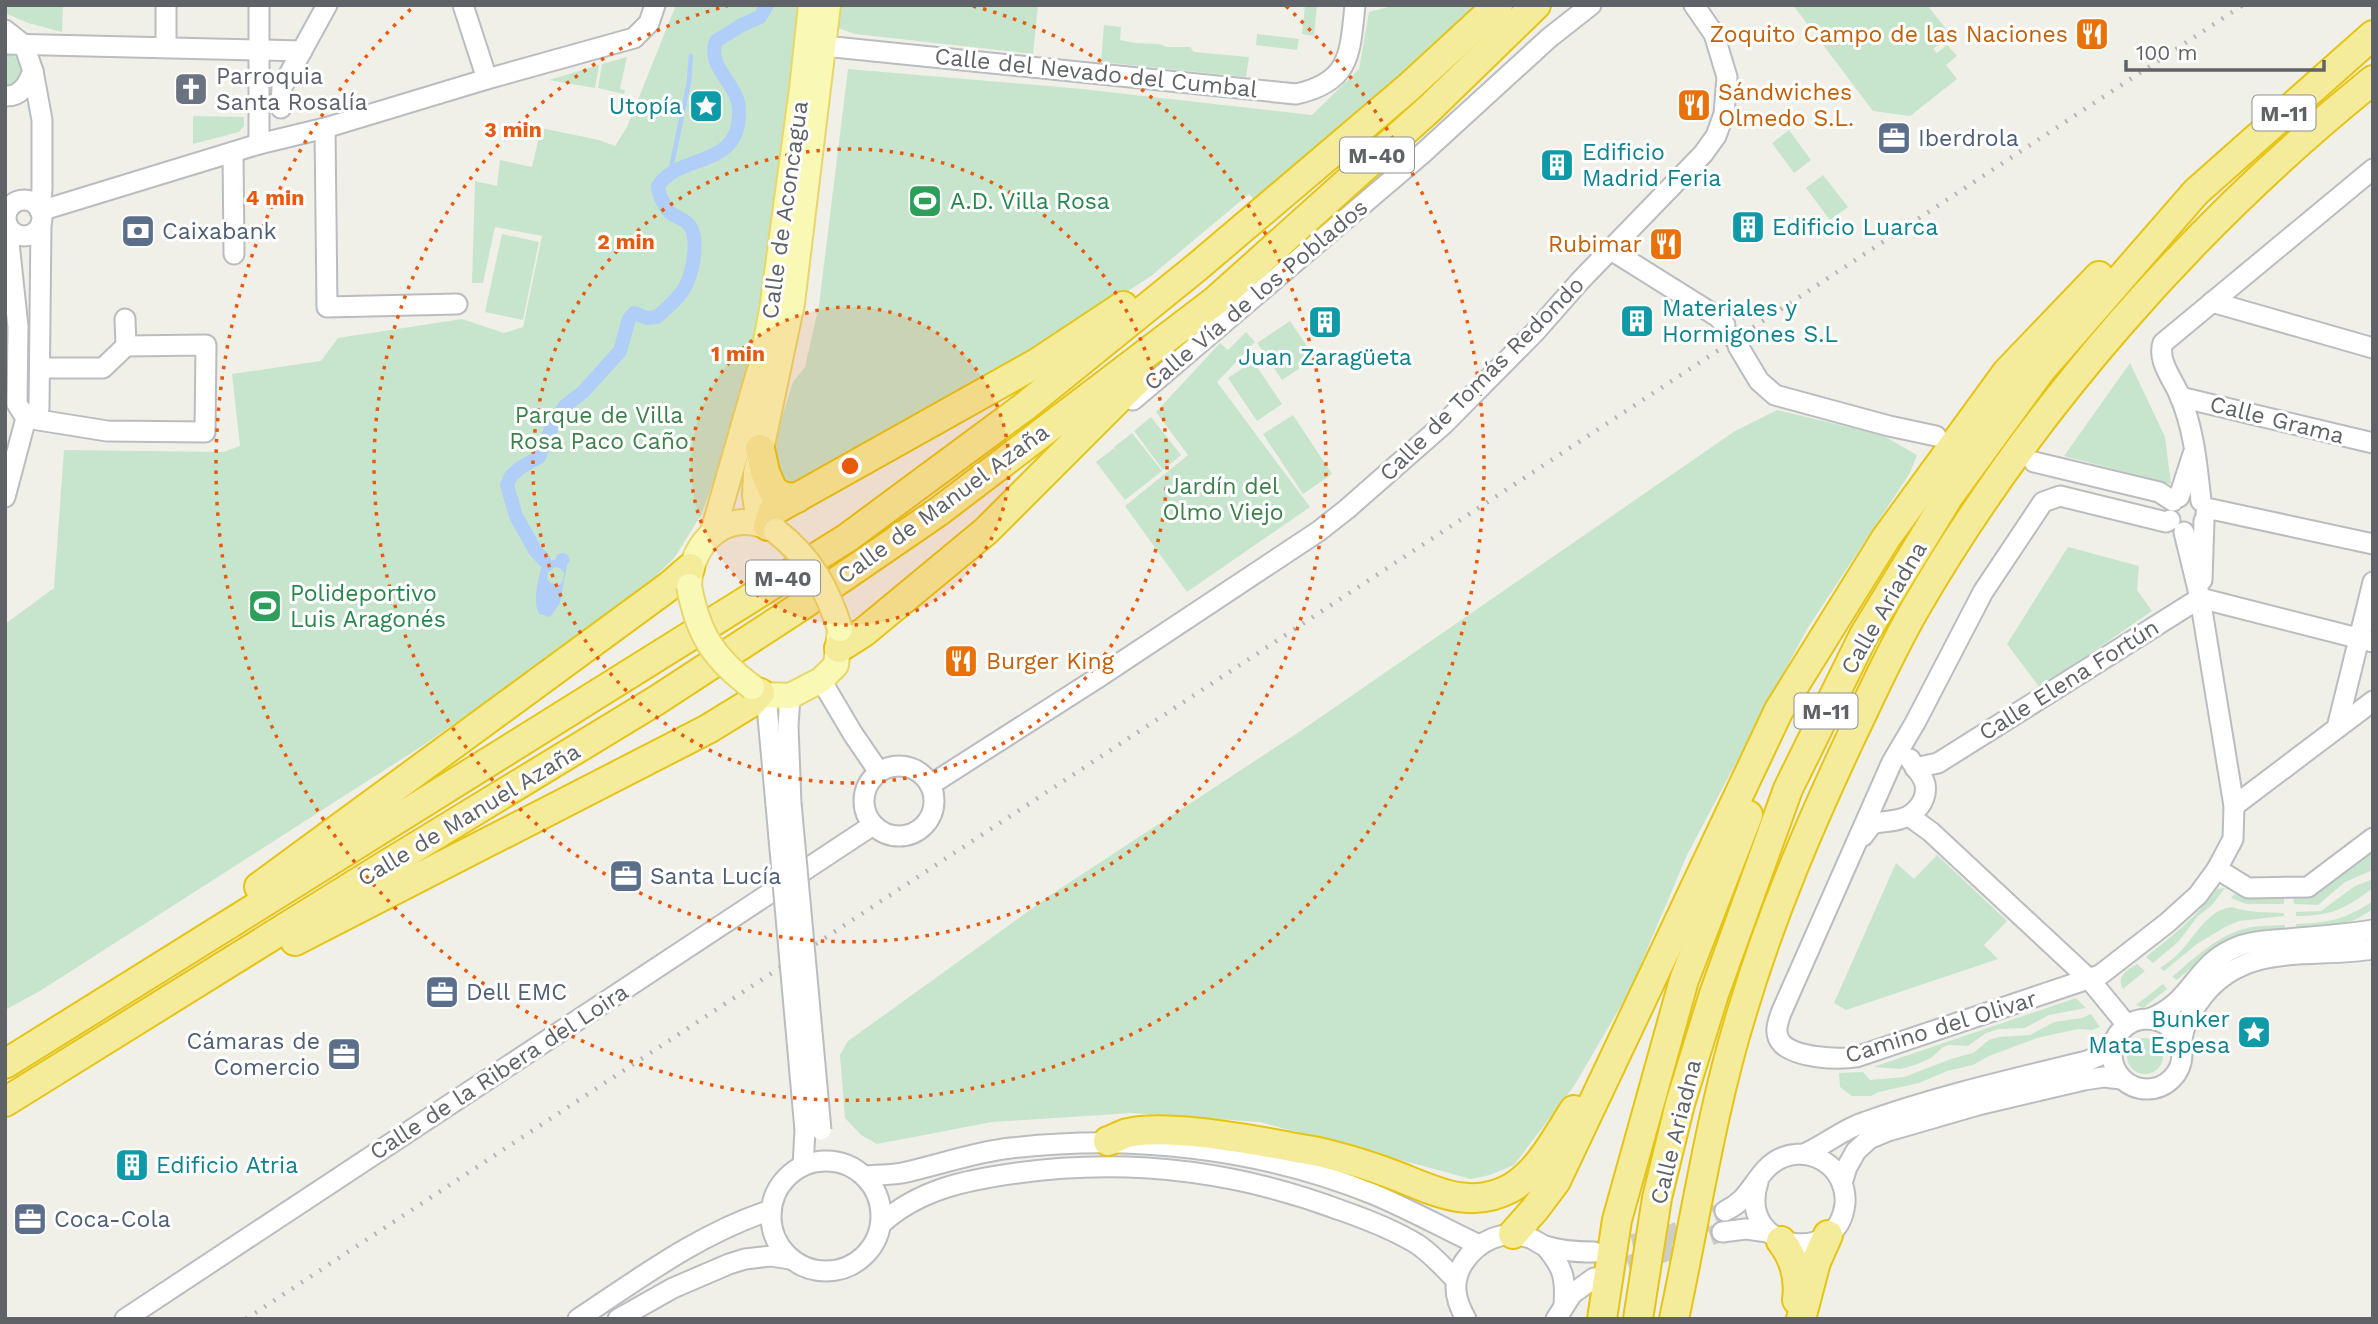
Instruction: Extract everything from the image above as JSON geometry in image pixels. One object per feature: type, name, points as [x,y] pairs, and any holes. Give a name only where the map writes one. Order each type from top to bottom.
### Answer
[{"type":"highway","name":"Calle de Manuel Azaña","points":[[5,1064],[847,538],[1024,407],[1197,267],[1409,87],[1498,5]]},
{"type":"highway","name":"Calle de Manuel Azaña","points":[[5,1102],[657,700],[790,614],[938,512],[1215,301],[1429,109],[1536,5]]},
{"type":"highway","name":"Calle Ariadna","points":[[1638,1319],[1657,1198],[1680,1104],[1706,1018],[1788,789],[1864,635],[1949,496],[2042,370],[2196,192],[2373,36]]},
{"type":"highway","name":"Calle Ariadna","points":[[1679,1318],[1712,1175],[1741,1014],[1776,908],[1818,806],[1915,609],[1977,512],[2033,432],[2164,274],[2269,169],[2373,80]]},
{"type":"highway","points":[[1513,1234],[1556,1181],[1779,710],[1886,538],[2007,372],[2152,220],[2196,192]]},
{"type":"highway","points":[[768,527],[773,511],[1037,363],[1135,298],[1197,267]]},
{"type":"highway","points":[[839,638],[864,632],[986,531],[1215,301]]},
{"type":"highway","points":[[760,449],[773,491],[785,497],[797,498]]},
{"type":"highway","points":[[5,1051],[159,969],[236,903],[668,587],[689,577]]},
{"type":"highway","points":[[1602,1319],[1618,1220],[1684,980],[1751,807],[1821,645]]},
{"type":"highway","points":[[5,1121],[121,1030],[708,729],[767,693]]},
{"type":"highway","points":[[1108,1141],[1127,1134],[1167,1131],[1253,1140],[1320,1152],[1392,1174],[1450,1197],[1482,1197],[1510,1188],[1536,1165],[1625,1035]]},
{"type":"highway","points":[[1801,1319],[1816,1262],[1828,1235]]},
{"type":"highway","points":[[1774,1236],[1792,1257],[1797,1274],[1794,1319]]},
{"type":"main road","name":"Calle de Aconcagua","points":[[768,527],[755,495],[760,449],[792,303],[815,47],[811,5]]},
{"type":"main road","name":"Calle de Aconcagua","points":[[713,532],[762,362],[774,297],[802,89],[828,5]]},
{"type":"main road","points":[[735,523],[768,527],[796,546],[818,574],[830,599],[839,638],[836,665],[821,680],[767,693],[728,670],[709,645],[694,614],[689,577],[698,550],[713,532],[735,523]]},
{"type":"street","points":[[166,5],[166,47]]},
{"type":"street","points":[[259,5],[259,144]]},
{"type":"street","points":[[281,108],[282,87],[327,5]]},
{"type":"street","points":[[463,5],[487,79]]},
{"type":"street","points":[[40,215],[259,144],[325,128],[634,38],[649,23],[655,5]]},
{"type":"street","name":"Calle del Nevado del Cumbal","points":[[815,47],[1296,93],[1313,90],[1342,68],[1350,51],[1355,5]]},
{"type":"street","name":"Calle Vía de los Poblados","points":[[986,531],[1152,383],[1422,154],[1549,38],[1591,5]]},
{"type":"street","name":"Calle de Tomás Redondo","points":[[930,785],[1099,677],[1308,538],[1347,509],[1445,423],[1536,331],[1580,281],[1703,154],[1716,136],[1724,114],[1727,77],[1714,34],[1694,5]]},
{"type":"street","points":[[5,30],[33,71],[42,120],[40,408],[26,418],[5,497]]},
{"type":"street","points":[[14,45],[302,51]]},
{"type":"street","points":[[5,96],[11,96],[27,86],[33,71]]},
{"type":"street","points":[[325,128],[327,307],[457,304]]},
{"type":"street","points":[[233,152],[234,254]]},
{"type":"street","points":[[2200,598],[2204,512],[2195,446],[2180,397],[2161,356],[2162,344],[2373,169]]},
{"type":"street","points":[[6,220],[14,233],[24,236],[34,233],[40,215],[33,203],[23,201],[14,204],[6,220],[18,327],[17,404],[26,418],[107,431],[205,432],[206,345],[126,346],[103,368],[41,368]]},
{"type":"street","points":[[1611,250],[1718,317],[1725,325]]},
{"type":"street","points":[[2211,302],[2373,348]]},
{"type":"street","points":[[125,319],[126,346]]},
{"type":"street","points":[[1738,346],[1759,382],[1775,395],[1936,436]]},
{"type":"street","name":"Calle Grama","points":[[2180,397],[2373,443]]},
{"type":"street","points":[[2090,980],[2132,952],[2198,895],[2217,869],[2233,839],[2234,806],[2200,598],[2176,512],[2195,446]]},
{"type":"street","points":[[2034,462],[2159,492],[2196,530],[2204,512],[2211,509],[2373,544]]},
{"type":"street","points":[[1854,848],[1892,762],[1983,592],[2043,502],[2060,496],[2166,522],[2191,495],[2204,512]]},
{"type":"street","points":[[2337,728],[2366,640],[2373,582]]},
{"type":"street","points":[[2200,598],[2366,640]]},
{"type":"street","name":"Calle Elena Fortún","points":[[1905,817],[1920,805],[1921,780],[1938,763],[2200,598]]},
{"type":"street","points":[[821,680],[879,772]]},
{"type":"street","points":[[767,693],[788,726],[784,804],[813,1130],[803,1166]]},
{"type":"street","points":[[2234,806],[2373,701]]},
{"type":"street","points":[[1915,723],[1907,754],[1921,780],[1931,832]]},
{"type":"street","points":[[907,767],[916,771],[930,785],[933,794],[931,814],[919,830],[900,836],[881,831],[867,816],[864,797],[867,787],[879,772],[888,768],[907,767]]},
{"type":"street","points":[[1854,848],[1872,824],[1905,817],[1931,832],[2090,980],[2127,1025]]},
{"type":"street","name":"Calle de la Ribera del Loira","points":[[125,1319],[873,825]]},
{"type":"street","points":[[2217,869],[2248,888],[2308,887],[2373,838]]},
{"type":"street","name":"Camino del Olivar","points":[[1854,848],[1781,1013],[1777,1028],[1779,1040],[1786,1047],[1805,1055],[1839,1060],[1856,1058],[2090,980]]},
{"type":"street","points":[[2122,1079],[2113,1062],[2113,1046],[2119,1033],[2127,1025],[2172,1009],[2212,963],[2234,948],[2259,941],[2373,930]]},
{"type":"street","points":[[1842,1183],[1856,1151],[1869,1139],[1888,1131],[1978,1105],[2096,1077],[2122,1079],[2140,1088],[2153,1089],[2161,1086],[2176,1073],[2180,1062],[2183,1028],[2197,1003],[2236,967],[2267,957],[2373,949]]},
{"type":"street","points":[[2150,1019],[2170,1028],[2181,1049]]},
{"type":"street","points":[[1774,1236],[1755,1210],[1755,1192],[1762,1173],[1774,1161],[1821,1147],[1864,1122],[1963,1091],[2087,1061],[2113,1046]]},
{"type":"street","points":[[813,1130],[832,1161]]},
{"type":"street","points":[[865,1177],[900,1173],[1008,1148],[1108,1141],[1151,1143],[1240,1156],[1330,1179],[1373,1194],[1479,1245]]},
{"type":"street","points":[[1722,1232],[1746,1229],[1802,1245],[1816,1242],[1828,1235],[1837,1225],[1844,1209],[1842,1183],[1831,1166],[1821,1159],[1804,1154]]},
{"type":"street","points":[[817,1161],[832,1161],[844,1164],[865,1177],[872,1185],[880,1204],[881,1224],[872,1248],[863,1258],[836,1271],[817,1271],[798,1264],[781,1249],[775,1237],[771,1210],[778,1189],[785,1180],[803,1166],[817,1161]]},
{"type":"street","points":[[881,1224],[895,1211],[940,1188],[994,1176],[1079,1168],[1166,1169],[1208,1174],[1280,1190],[1355,1215],[1419,1246],[1456,1280]]},
{"type":"street","points":[[1725,1210],[1740,1202],[1758,1182]]},
{"type":"street","points":[[578,1319],[592,1313],[648,1271],[694,1244],[742,1219],[771,1210]]},
{"type":"street","points":[[1466,1319],[1454,1287],[1461,1267],[1479,1245],[1495,1237],[1513,1234],[1530,1237],[1545,1246],[1574,1252],[1594,1252]]},
{"type":"street","points":[[1545,1246],[1559,1263],[1566,1283],[1560,1312]]},
{"type":"street","points":[[618,1319],[673,1288],[729,1264],[771,1256],[790,1259]]},
{"type":"street","points":[[1560,1312],[1578,1289],[1594,1278]]},
{"type":"green space","points":[[5,5],[63,5],[62,32],[28,23],[5,13]]},
{"type":"green space","name":"Parque de Villa Rosa Paco Caño","points":[[676,5],[799,5],[766,260],[748,370],[719,467],[701,515],[675,557],[631,601],[422,746],[40,991],[5,1010],[5,624],[54,588],[64,450],[223,452],[240,446],[232,374],[321,361],[338,338],[462,319],[504,333],[523,327],[542,236],[495,227],[483,283],[472,283],[475,181],[497,186],[500,160],[532,167],[541,128],[615,146],[627,127]]},
{"type":"green space","points":[[841,5],[1038,5],[1033,54],[855,34],[838,28]]},
{"type":"green space","points":[[1305,5],[1317,5],[1314,36],[1302,34]]},
{"type":"green space","points":[[1396,5],[1486,5],[1261,207],[1249,194],[1151,276],[998,376],[804,483],[777,482],[776,436],[793,382],[805,367],[819,305],[848,69],[1082,89],[1312,115],[1359,69],[1369,12]]},
{"type":"green space","points":[[1793,5],[1927,5],[1951,35],[1933,49],[1937,53],[1947,45],[1957,56],[1946,65],[1957,79],[1910,116],[1873,111]]},
{"type":"green space","points":[[1104,25],[1121,27],[1120,40],[1167,47],[1190,47],[1194,52],[1249,57],[1246,77],[1101,62]]},
{"type":"green space","points":[[1257,34],[1299,39],[1297,50],[1256,45]]},
{"type":"green space","points":[[5,52],[15,56],[21,63],[22,72],[20,83],[5,91]]},
{"type":"green space","points":[[627,57],[620,89],[625,90],[624,94],[598,88],[602,64]]},
{"type":"green space","points":[[599,65],[595,88],[549,80]]},
{"type":"green space","points":[[193,116],[244,117],[244,126],[239,132],[193,144]]},
{"type":"green space","points":[[1789,130],[1811,160],[1794,173],[1772,143]]},
{"type":"green space","points":[[1823,175],[1848,207],[1830,220],[1806,188]]},
{"type":"green space","points":[[502,234],[539,242],[523,320],[485,312]]},
{"type":"green space","points":[[1290,321],[1315,358],[1282,380],[1257,343]]},
{"type":"green space","name":"Jardín del Olmo Viejo","points":[[1246,332],[1255,342],[1217,382],[1310,507],[1187,592],[1125,506],[1188,455],[1156,412],[1220,343],[1228,350]]},
{"type":"green space","points":[[1253,361],[1282,404],[1257,421],[1228,378]]},
{"type":"green space","points":[[2130,363],[2165,437],[2171,484],[2064,456]]},
{"type":"green space","points":[[1777,410],[1882,435],[1917,455],[1910,473],[1807,629],[1687,855],[1629,992],[1574,1086],[1514,1165],[1471,1179],[1260,1122],[1132,1113],[992,1122],[877,1144],[861,1135],[845,1118],[840,1055],[848,1041],[1055,892],[1302,730],[1735,431]]},
{"type":"green space","points":[[1293,415],[1332,474],[1303,494],[1263,434]]},
{"type":"green space","points":[[1151,417],[1181,455],[1163,470],[1134,431]]},
{"type":"green space","points":[[1132,433],[1162,471],[1125,500],[1096,462],[1114,448],[1121,456],[1114,447]]},
{"type":"green space","points":[[2068,547],[2139,566],[2137,590],[2152,611],[2040,688],[2007,644]]},
{"type":"green space","points":[[2370,852],[2373,855],[2373,870],[2345,882],[2318,905],[2294,904],[2293,896]]},
{"type":"green space","points":[[1937,855],[2007,921],[1984,945],[1998,959],[1846,1010],[1834,1003],[1896,863],[1914,879]]},
{"type":"green space","points":[[2373,879],[2373,888],[2346,906],[2319,915],[2296,916],[2296,912],[2321,911],[2355,886]]},
{"type":"green space","points":[[2225,888],[2178,942],[2153,963],[2146,957],[2193,917],[2217,889]]},
{"type":"green space","points":[[2234,894],[2245,898],[2284,897],[2284,904],[2246,904],[2231,898]]},
{"type":"green space","points":[[2373,901],[2373,909],[2345,924],[2297,931],[2296,924],[2337,919]]},
{"type":"green space","points":[[2232,907],[2284,913],[2284,916],[2239,921],[2197,944],[2164,971],[2160,968],[2178,954],[2215,913]]},
{"type":"green space","points":[[2285,925],[2285,932],[2251,933],[2230,940],[2177,980],[2172,977],[2204,950],[2230,934],[2251,927]]},
{"type":"green space","points":[[2137,964],[2145,971],[2123,989],[2122,977]]},
{"type":"green space","points":[[2163,984],[2167,989],[2143,1008],[2136,1005]]},
{"type":"green space","points":[[2076,998],[2086,1008],[2049,1015],[2025,1028],[1999,1029],[1986,1033],[1968,1046],[1948,1045],[1931,1058],[1915,1065],[1900,1069],[1873,1067]]},
{"type":"green space","points":[[2091,1014],[2100,1027],[2037,1038],[1973,1065],[1947,1071],[1919,1083],[1871,1096],[1852,1096],[1840,1087],[1839,1073],[1863,1072],[1870,1080],[1904,1077],[1973,1053],[1989,1040],[2030,1035],[2054,1022]]},
{"type":"green space","points":[[2145,1038],[2158,1043],[2163,1056],[2158,1069],[2145,1074],[2132,1069],[2127,1056],[2132,1043]]},
{"type":"water","points":[[558,554],[568,555],[570,561],[560,603],[550,617],[539,614],[536,602],[537,587],[544,560],[555,560]],"holes":[[[555,567],[564,573],[563,581],[559,585],[551,583],[547,578],[548,572]]]},
{"type":"waterway","points":[[544,560],[535,550],[516,516],[507,485],[511,476],[520,468],[539,457],[555,420],[565,406],[583,392],[620,351],[629,319],[634,313],[647,318],[657,317],[673,302],[689,279],[695,247],[693,232],[688,224],[667,209],[658,186],[668,175],[708,158],[730,142],[737,129],[738,101],[715,60],[716,41],[760,17],[767,5]]},
{"type":"waterway","points":[[670,173],[689,82],[691,56]]},
{"type":"tunnel","points":[[1604,1250],[1664,1237],[1725,1211]]},
{"type":"tunnel","points":[[1601,1275],[1722,1232]]},
{"type":"railway","points":[[246,1319],[2243,5]]},
{"type":"place","name":"Zoquito Campo de las Naciones","points":[[2092,34]]},
{"type":"place","name":"Parroquia Santa Rosalía","points":[[191,89]]},
{"type":"place","name":"Sándwiches Olmedo S.L.","points":[[1694,105]]},
{"type":"place","name":"Utopía","points":[[706,106]]},
{"type":"place","name":"Iberdrola","points":[[1894,138]]},
{"type":"place","name":"Edificio Madrid Feria","points":[[1557,165]]},
{"type":"place","name":"A.D. Villa Rosa","points":[[925,201]]},
{"type":"place","name":"Edificio Luarca","points":[[1748,227]]},
{"type":"place","name":"Caixabank","points":[[138,231]]},
{"type":"place","name":"Rubimar","points":[[1666,244]]},
{"type":"place","name":"Materiales y Hormigones S.L","points":[[1637,321]]},
{"type":"place","name":"Juan Zaragüeta","points":[[1325,322]]},
{"type":"place","name":"Polideportivo Luis Aragonés","points":[[265,606]]},
{"type":"place","name":"Burger King","points":[[961,661]]},
{"type":"place","name":"Santa Lucía","points":[[626,876]]},
{"type":"place","name":"Dell EMC","points":[[442,992]]},
{"type":"place","name":"Bunker Mata Espesa","points":[[2254,1032]]},
{"type":"place","name":"Cámaras de Comercio","points":[[344,1054]]},
{"type":"place","name":"Edificio Atria","points":[[132,1165]]},
{"type":"place","name":"Coca-Cola","points":[[30,1219]]}]
